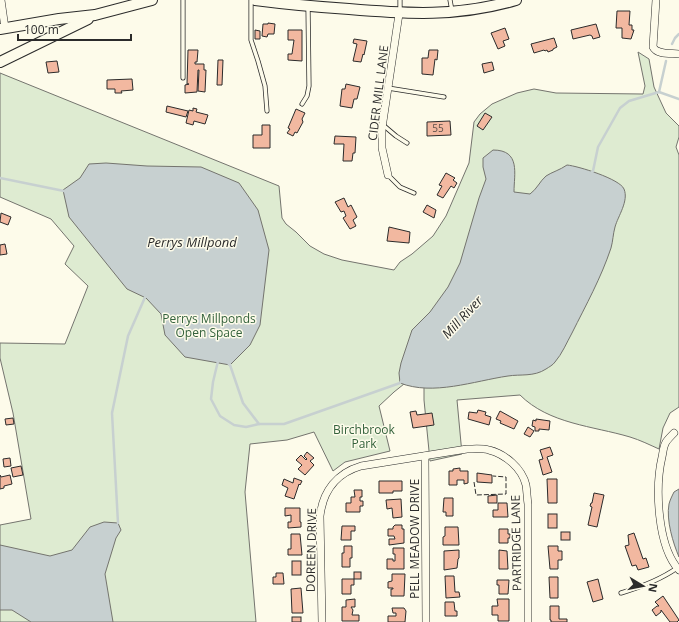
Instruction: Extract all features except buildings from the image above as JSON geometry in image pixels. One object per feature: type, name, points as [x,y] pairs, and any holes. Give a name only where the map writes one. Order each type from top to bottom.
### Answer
[{"type":"main road","points":[[255,0],[399,14],[452,12],[494,6],[516,0]]},
{"type":"main road","points":[[3,28],[95,15],[145,1]]},
{"type":"main road","points":[[0,62],[95,15]]},
{"type":"street","points":[[1,0],[3,28]]},
{"type":"street","points":[[656,0],[653,46],[658,52],[679,54]]},
{"type":"street","name":"CIDER MILL LANE","points":[[388,176],[382,148],[383,125],[399,14]]},
{"type":"street","points":[[674,433],[665,443],[660,468],[659,513],[663,536],[678,569]]},
{"type":"street","name":"PARTRIDGE LANE","points":[[425,456],[467,449],[489,450],[502,456],[514,465],[519,472],[526,485],[528,504],[528,622]]},
{"type":"street","name":"DOREEN DRIVE","points":[[322,622],[320,516],[323,500],[329,488],[339,477],[353,468],[425,456]]},
{"type":"street","name":"PELL MEADOW DRIVE","points":[[425,456],[426,622]]},
{"type":"lane","points":[[183,0],[183,78]]},
{"type":"lane","points":[[251,0],[251,40],[265,86],[267,110]]},
{"type":"lane","points":[[399,14],[400,0]]},
{"type":"lane","points":[[450,0],[452,12]]},
{"type":"lane","points":[[302,104],[307,96],[309,86],[308,6]]},
{"type":"lane","points":[[388,88],[444,97]]},
{"type":"lane","points":[[383,125],[407,143]]},
{"type":"lane","points":[[388,176],[400,187],[414,193]]},
{"type":"lane","points":[[621,593],[653,582],[678,569]]},
{"type":"green space","name":"Perrys Millponds Open Space","points":[[638,52],[649,59],[654,87],[666,113],[679,126],[679,137],[676,147],[679,155],[679,407],[670,413],[663,428],[659,449],[630,437],[572,423],[558,418],[532,405],[520,395],[457,400],[462,454],[430,461],[424,400],[424,379],[414,376],[379,406],[390,451],[345,462],[333,471],[314,432],[287,440],[250,444],[245,492],[256,622],[0,622],[0,525],[31,519],[13,413],[0,358],[0,343],[65,344],[88,286],[65,264],[74,246],[51,219],[0,197],[0,73],[279,186],[282,218],[286,224],[310,246],[324,254],[342,260],[394,270],[400,262],[433,236],[446,216],[469,163],[474,122],[480,114],[492,104],[517,93],[534,89],[556,93],[643,94],[645,86]]},
{"type":"water","points":[[493,150],[502,151],[508,154],[512,159],[515,171],[514,192],[530,194],[546,176],[567,165],[607,177],[621,185],[625,194],[624,203],[615,227],[612,245],[603,270],[558,359],[551,366],[541,372],[508,376],[440,388],[413,387],[400,383],[399,373],[401,363],[412,330],[430,312],[448,287],[460,263],[486,179],[483,167],[483,158]]},
{"type":"water","name":"Perrys Millpond","points":[[106,163],[147,166],[201,167],[239,183],[258,210],[269,250],[260,325],[250,345],[230,365],[185,357],[165,335],[161,314],[146,298],[127,289],[69,217],[63,190],[80,178],[89,164]]},
{"type":"water","points":[[679,489],[679,557],[674,545],[668,510],[669,502],[674,492]]},
{"type":"water","points":[[104,522],[118,523],[121,530],[116,538],[105,574],[113,622],[31,622],[12,610],[0,610],[0,545],[50,556],[72,550],[90,527]]},
{"type":"waterway","points":[[672,44],[679,34]]},
{"type":"waterway","points":[[659,92],[666,61]]},
{"type":"waterway","name":"Mill River","points":[[591,173],[593,171],[598,147],[620,108],[629,101],[659,92],[679,99]]},
{"type":"waterway","name":"Mill River","points":[[0,178],[64,191]]},
{"type":"waterway","points":[[118,523],[112,413],[128,336],[146,295]]},
{"type":"waterway","points":[[218,361],[211,399],[220,416],[234,425],[246,427],[259,424]]},
{"type":"waterway","name":"Mill River","points":[[228,363],[243,403],[259,424],[284,424],[400,383],[402,380]]},
{"type":"fence","points":[[474,482],[476,495],[506,494],[506,477],[493,476]]},
{"type":"park label","name":"Birchbrook Park","points":[[364,436]]}]
